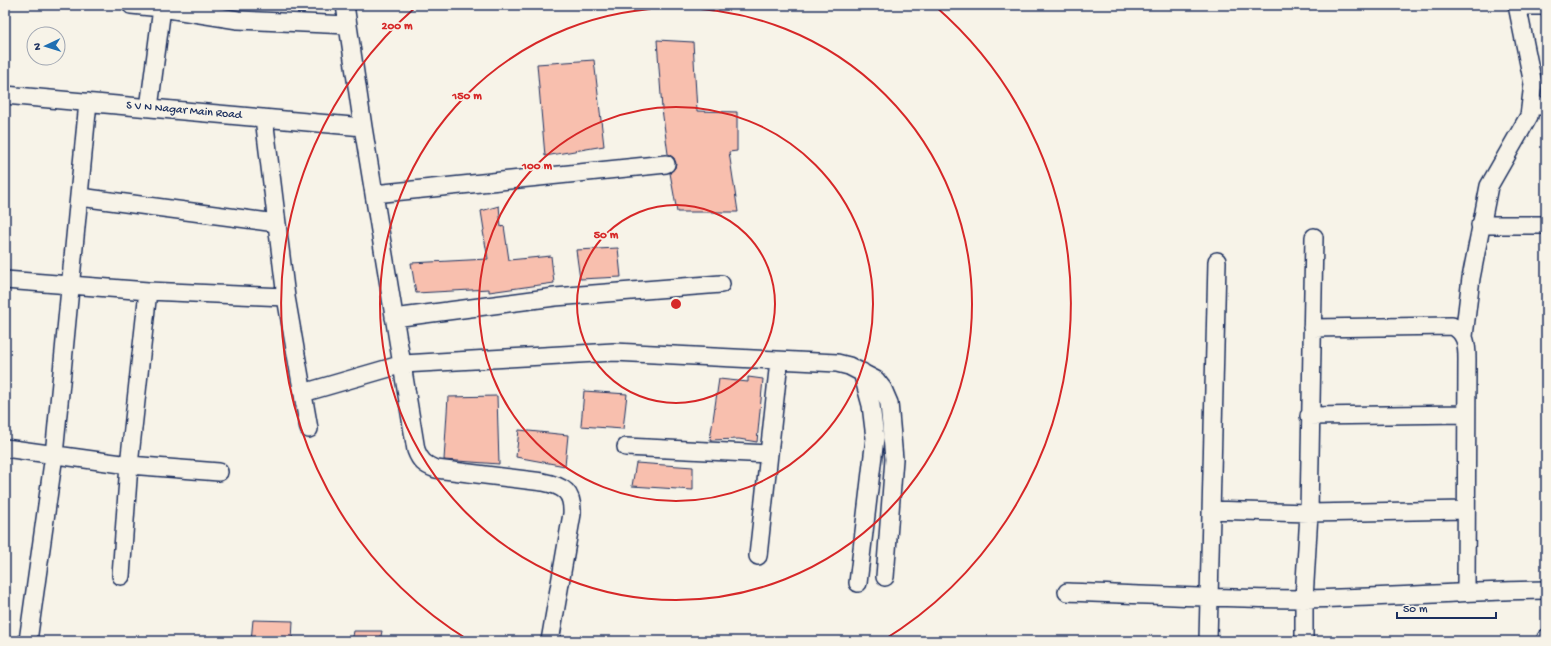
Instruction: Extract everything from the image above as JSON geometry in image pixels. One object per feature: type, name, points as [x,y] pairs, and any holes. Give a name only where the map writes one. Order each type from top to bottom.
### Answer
[{"type":"street","points":[[131,5],[236,12],[348,25]]},
{"type":"street","points":[[345,5],[394,318],[403,364],[416,450],[419,460],[426,466],[436,469],[557,484],[565,489],[570,496],[572,514],[550,641]]},
{"type":"street","points":[[149,108],[162,6]]},
{"type":"street","points":[[1466,591],[1465,510],[1467,358],[1464,336],[1471,278],[1480,225],[1489,186],[1530,116],[1538,106],[1517,6],[1546,6]]},
{"type":"street","name":"S V N Nagar Main Road","points":[[5,95],[363,127]]},
{"type":"street","points":[[28,641],[54,455],[88,102]]},
{"type":"street","points":[[264,118],[286,297],[309,429]]},
{"type":"street","points":[[374,194],[666,164]]},
{"type":"street","points":[[80,197],[276,223]]},
{"type":"street","points":[[1480,225],[1546,225]]},
{"type":"street","points":[[1304,641],[1304,599],[1309,513],[1314,237]]},
{"type":"street","points":[[1208,641],[1217,261]]},
{"type":"street","points":[[5,280],[148,291],[286,297]]},
{"type":"street","points":[[394,318],[555,297],[721,284]]},
{"type":"street","points":[[121,576],[129,465],[148,291]]},
{"type":"street","points":[[1312,328],[1452,326],[1459,329],[1464,336]]},
{"type":"street","points":[[303,393],[403,364],[614,352],[664,353],[779,361],[837,363],[849,366],[876,380],[883,389],[889,403],[894,459],[885,577]]},
{"type":"street","points":[[758,556],[779,361]]},
{"type":"street","points":[[858,583],[875,438],[871,405],[862,372]]},
{"type":"street","points":[[1310,416],[1466,414]]},
{"type":"street","points":[[626,447],[769,454]]},
{"type":"street","points":[[5,448],[129,465],[219,472]]},
{"type":"street","points":[[1211,510],[1309,513],[1465,510]]},
{"type":"street","points":[[1067,592],[1304,599],[1466,591],[1546,590]]},
{"type":"building","points":[[657,40],[693,42],[697,111],[737,112],[737,151],[729,152],[738,212],[677,212],[670,173],[675,168],[676,163],[674,158],[668,154],[662,109]]},
{"type":"building","points":[[594,60],[604,146],[545,156],[537,64]]},
{"type":"building","points":[[499,206],[501,227],[504,226],[509,260],[551,256],[554,283],[489,292],[489,289],[416,293],[411,263],[488,259],[481,211]]},
{"type":"building","points":[[618,248],[621,277],[580,279],[576,250]]},
{"type":"building","points":[[748,377],[763,379],[757,442],[739,439],[710,440],[719,379],[748,382]]},
{"type":"building","points":[[584,391],[627,394],[623,429],[581,426]]},
{"type":"building","points":[[497,396],[499,464],[444,460],[448,397]]},
{"type":"building","points":[[519,430],[568,435],[565,466],[516,457]]},
{"type":"building","points":[[636,463],[693,467],[693,490],[632,486]]},
{"type":"building","points":[[253,620],[293,621],[292,641],[251,641]]},
{"type":"building","points":[[354,631],[382,631],[380,641],[352,641]]}]
